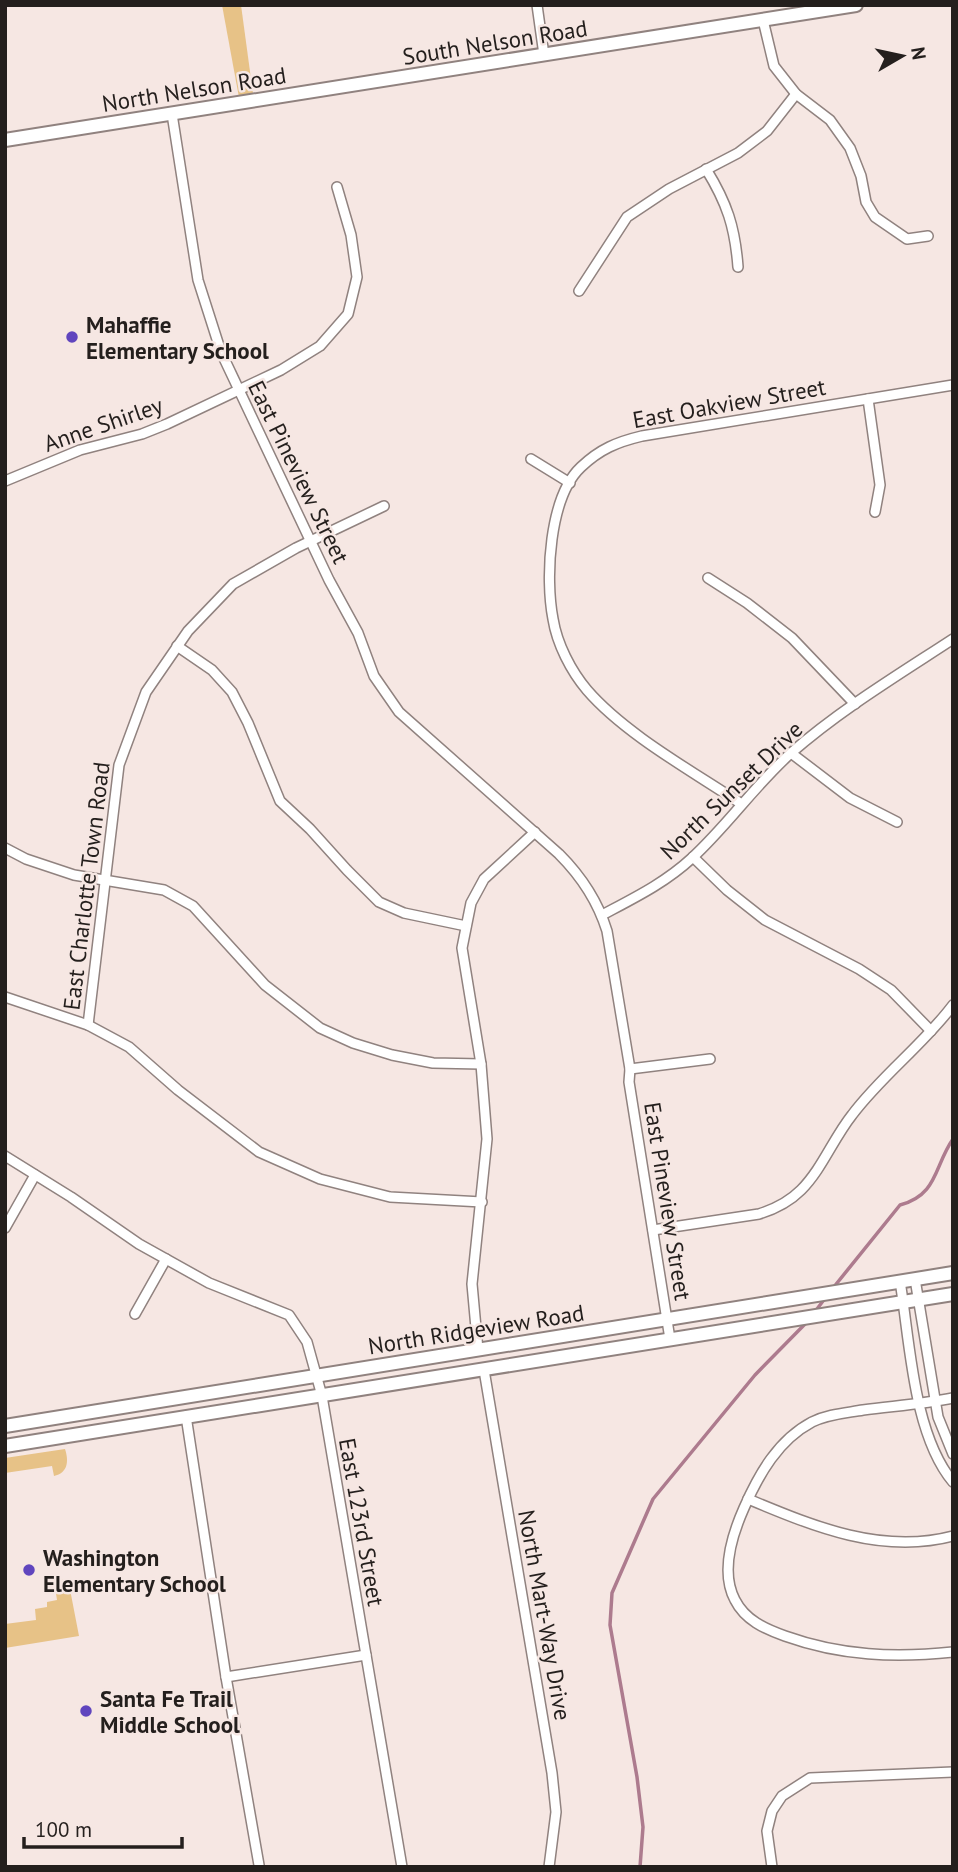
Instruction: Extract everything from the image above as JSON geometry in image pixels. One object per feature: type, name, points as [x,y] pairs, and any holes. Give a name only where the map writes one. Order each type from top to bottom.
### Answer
[{"type":"main road","name":"South Nelson Road","points":[[390,80],[856,5]]},
{"type":"main road","name":"North Nelson Road","points":[[5,141],[390,80]]},
{"type":"main road","name":"North Ridgeview Road","points":[[5,1426],[953,1273]]},
{"type":"main road","name":"North Ridgeview Road","points":[[5,1446],[953,1294]]},
{"type":"street","points":[[537,5],[544,55]]},
{"type":"street","points":[[763,20],[774,66],[796,94],[830,120],[850,148],[861,176],[866,202],[875,217],[907,239],[928,236]]},
{"type":"street","points":[[579,291],[627,217],[669,188],[738,153],[767,131],[796,94]]},
{"type":"street","name":"East Pineview Street","points":[[172,114],[198,280],[221,352],[358,633],[374,676],[399,712],[568,863],[602,915],[607,931],[670,1339]]},
{"type":"street","points":[[706,169],[722,195],[733,223],[738,267]]},
{"type":"street","name":"Anne Shirley","points":[[5,481],[80,450],[142,434],[281,370],[320,346],[348,314],[356,277],[351,235],[337,187]]},
{"type":"street","name":"East Oakview Street","points":[[740,803],[614,718],[586,688],[565,656],[553,620],[549,578],[554,527],[564,493],[580,468],[614,442],[953,386]]},
{"type":"street","points":[[868,399],[880,485],[875,512]]},
{"type":"street","points":[[531,459],[570,483]]},
{"type":"street","name":"East Charlotte Town Road","points":[[88,1025],[119,765],[146,692],[188,631],[233,584],[311,541],[384,506]]},
{"type":"street","points":[[708,578],[747,603],[792,638],[855,704]]},
{"type":"street","name":"North Sunset Drive","points":[[602,915],[660,884],[693,857],[740,803],[791,753],[855,704],[953,639]]},
{"type":"street","points":[[177,646],[212,670],[232,692],[248,723],[280,801],[379,902],[404,913],[466,926]]},
{"type":"street","points":[[791,753],[850,799],[897,822]]},
{"type":"street","points":[[478,1350],[472,1284],[487,1139],[481,1063],[463,948],[471,903],[484,879],[535,832]]},
{"type":"street","points":[[5,848],[26,859],[74,876],[164,890],[193,906],[265,985],[320,1028],[353,1043],[392,1055],[433,1063],[481,1063]]},
{"type":"street","points":[[693,857],[727,890],[765,920],[859,969],[891,990],[931,1031]]},
{"type":"street","points":[[5,997],[88,1025],[129,1046],[178,1090],[259,1152],[320,1179],[390,1197],[482,1202]]},
{"type":"street","points":[[653,1230],[747,1217],[771,1210],[794,1196],[817,1170],[858,1107],[953,1005]]},
{"type":"street","points":[[629,1069],[710,1059]]},
{"type":"street","name":"East 123rd Street","points":[[5,1156],[139,1244],[209,1283],[289,1315],[307,1342],[318,1375],[402,1867]]},
{"type":"street","points":[[5,1228],[35,1175]]},
{"type":"street","points":[[135,1314],[166,1259]]},
{"type":"street","points":[[915,1279],[934,1401],[953,1454]]},
{"type":"street","points":[[900,1281],[919,1403],[935,1453],[953,1482]]},
{"type":"street","name":"North Mart-Way Drive","points":[[484,1370],[552,1773],[556,1812],[549,1867]]},
{"type":"street","points":[[953,1398],[837,1414],[815,1420],[793,1434],[776,1452],[748,1499],[738,1523],[727,1572],[735,1601],[755,1623],[801,1642],[835,1651],[899,1657],[953,1652]]},
{"type":"street","points":[[186,1416],[226,1677],[260,1865]]},
{"type":"street","points":[[748,1499],[814,1525],[880,1542],[914,1542],[953,1536]]},
{"type":"street","points":[[226,1677],[366,1655]]},
{"type":"street","points":[[772,1867],[767,1830],[772,1811],[782,1796],[810,1778],[953,1772]]},
{"type":"shaded area","points":[[222,5],[241,5],[254,101],[240,103]]},
{"type":"shaded area","points":[[65,1449],[65,1469],[54,1476],[52,1466],[5,1473],[5,1458]]},
{"type":"shaded area","points":[[68,1579],[79,1636],[5,1648],[5,1624],[36,1620],[35,1609],[47,1607],[47,1602],[57,1600],[54,1581]]},
{"type":"waterway","points":[[833,1288],[900,1205],[922,1194],[928,1187],[953,1139]]},
{"type":"waterway","points":[[814,1313],[826,1297]]},
{"type":"waterway","points":[[640,1867],[643,1827],[637,1777],[610,1625],[612,1593],[653,1499],[755,1375],[807,1322]]},
{"type":"place","name":"Mahaffie Elementary School","points":[[72,337]]},
{"type":"place","name":"Washington Elementary School","points":[[29,1570]]},
{"type":"place","name":"Santa Fe Trail Middle School","points":[[86,1711]]}]
